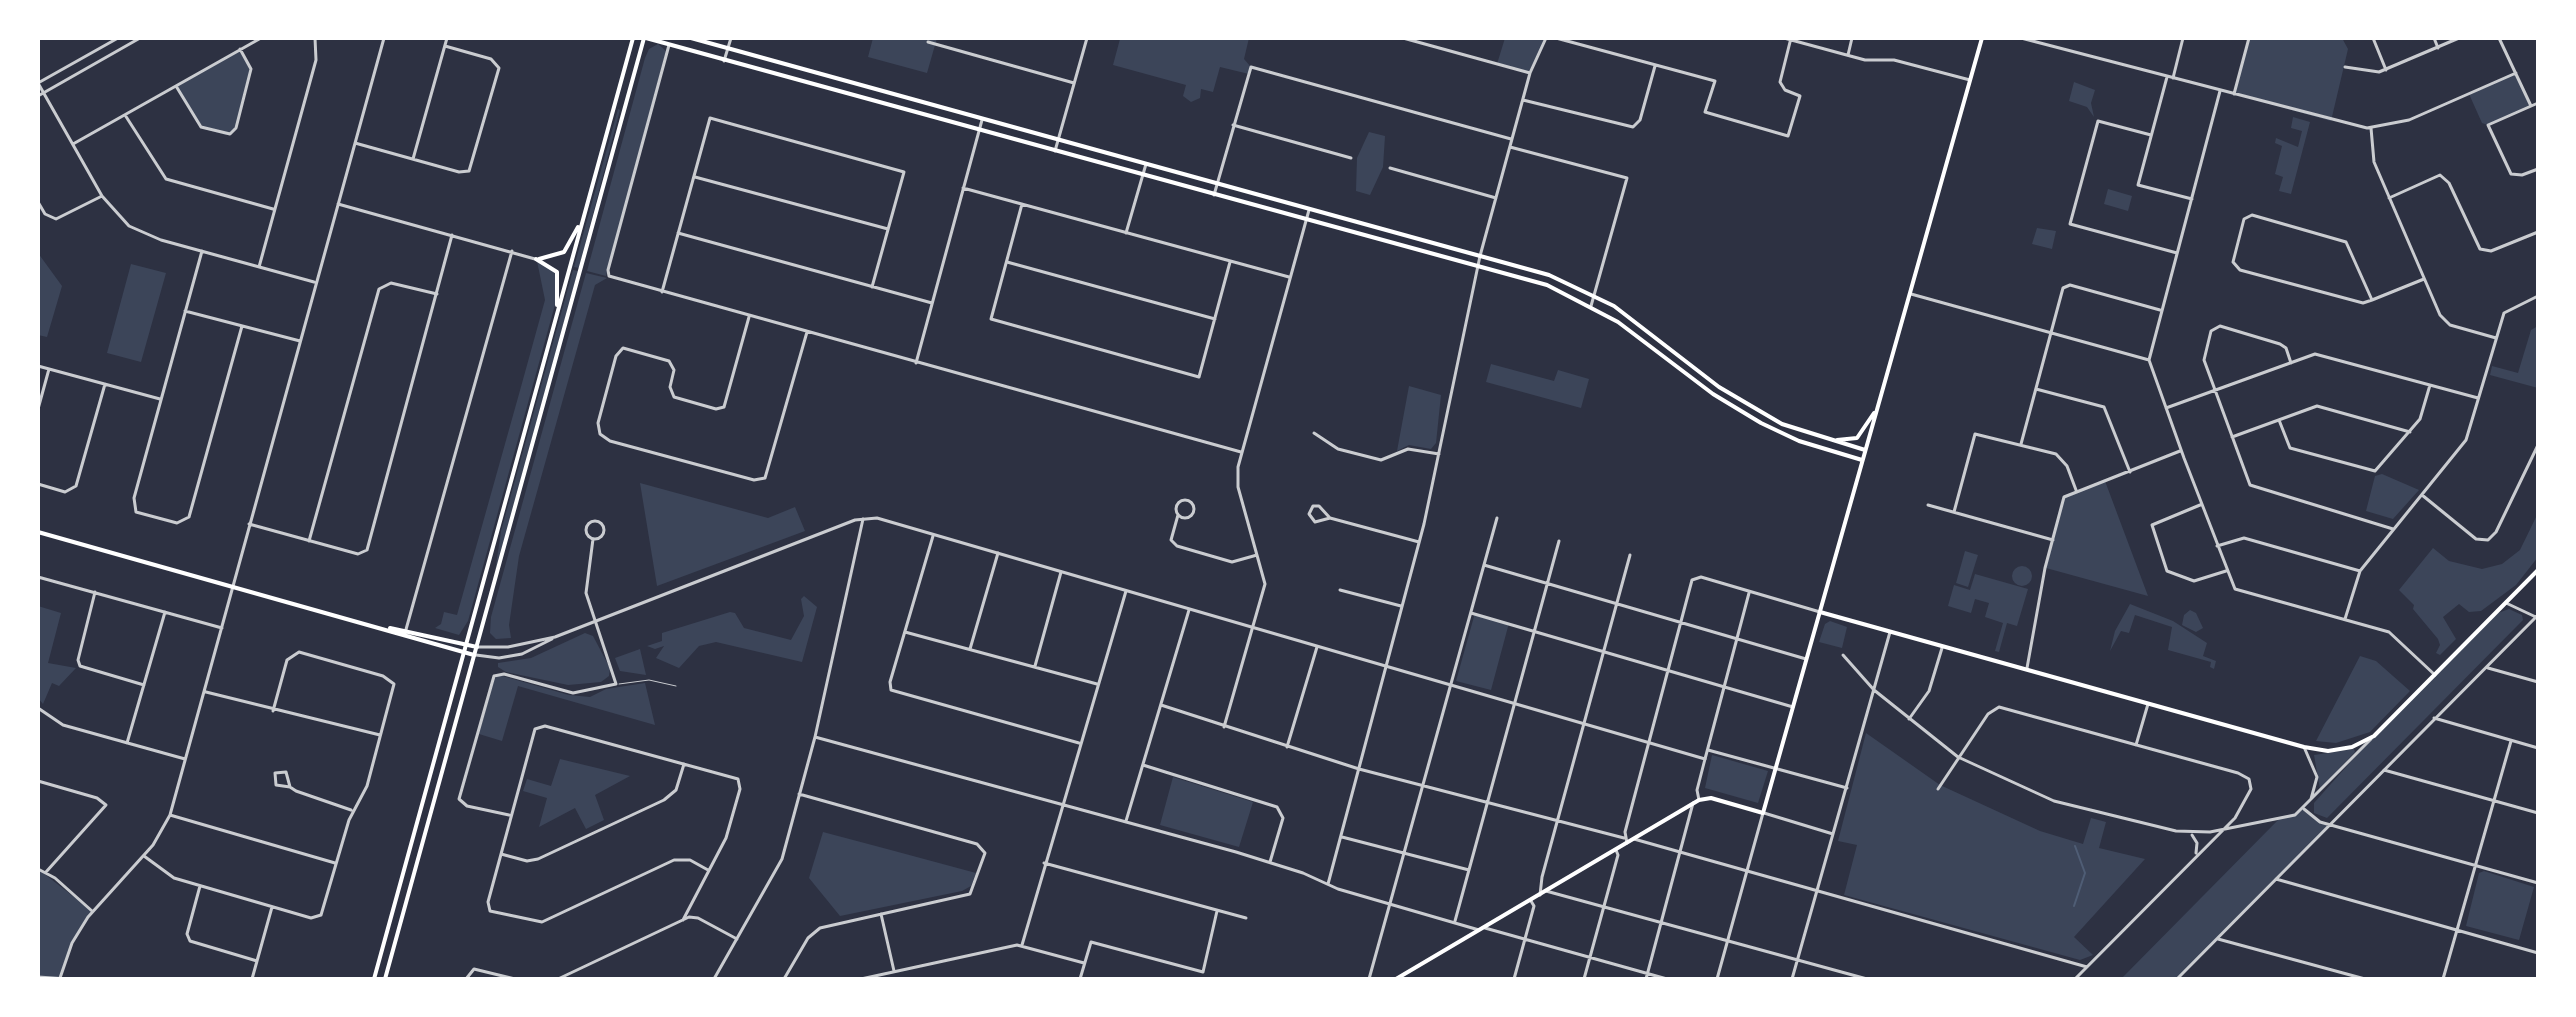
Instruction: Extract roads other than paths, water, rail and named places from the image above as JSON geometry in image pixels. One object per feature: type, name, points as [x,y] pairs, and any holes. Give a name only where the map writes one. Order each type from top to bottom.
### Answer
[{"type":"main road","points":[[374,979],[633,38]]},
{"type":"main road","points":[[385,979],[645,38],[1547,285],[1591,306],[1746,415],[1799,441],[1862,460]]},
{"type":"main road","points":[[691,38],[1549,275],[1595,294],[1727,392],[1782,424],[1865,450]]},
{"type":"main road","points":[[1396,979],[1616,850],[1625,840],[1634,839],[1699,800],[1711,798],[1763,813],[1982,38]]},
{"type":"main road","points":[[536,259],[564,252],[584,217]]},
{"type":"main road","points":[[536,259],[555,269],[558,276],[554,323]]},
{"type":"main road","points":[[1827,438],[1858,437],[1878,403]]},
{"type":"main road","points":[[38,532],[376,626],[477,647]]},
{"type":"main road","points":[[1820,612],[2304,747],[2338,750],[2374,736],[2538,570]]},
{"type":"main road","points":[[405,633],[475,655]]},
{"type":"street","points":[[118,38],[38,83],[102,196],[118,217],[135,230],[315,282]]},
{"type":"street","points":[[38,96],[140,38]]},
{"type":"street","points":[[73,144],[261,38]]},
{"type":"street","points":[[259,267],[316,60],[315,38]]},
{"type":"street","points":[[60,978],[72,943],[92,911],[144,856],[170,815],[384,38]]},
{"type":"street","points":[[413,159],[447,38]]},
{"type":"street","points":[[724,61],[731,38]]},
{"type":"street","points":[[1055,151],[1087,38]]},
{"type":"street","points":[[1403,38],[1530,73]]},
{"type":"street","points":[[1328,884],[1419,542],[1480,256],[1530,73],[1546,38]]},
{"type":"street","points":[[1556,38],[1715,81],[1705,112],[1788,136],[1800,96],[1785,90],[1780,82],[1791,39]]},
{"type":"street","points":[[1784,38],[1865,60],[1894,60],[1971,80]]},
{"type":"street","points":[[1848,55],[1852,38]]},
{"type":"street","points":[[2023,38],[2371,128],[2409,120],[2516,73]]},
{"type":"street","points":[[2173,78],[2183,38]]},
{"type":"street","points":[[2234,94],[2249,38]]},
{"type":"street","points":[[2373,38],[2386,70]]},
{"type":"street","points":[[2434,38],[2438,48]]},
{"type":"street","points":[[2345,67],[2372,73],[2386,70],[2459,38]]},
{"type":"street","points":[[2499,38],[2531,106]]},
{"type":"street","points":[[928,42],[1074,83]]},
{"type":"street","points":[[669,45],[608,270],[609,276],[1241,452]]},
{"type":"street","points":[[355,143],[459,172],[469,171],[499,68],[497,62],[445,46]]},
{"type":"street","points":[[176,86],[201,127],[230,134],[236,128],[251,69],[240,49]]},
{"type":"street","points":[[1523,100],[1633,127],[1640,120],[1655,66]]},
{"type":"street","points":[[1214,195],[1251,67],[1511,139]]},
{"type":"street","points":[[2167,77],[2138,185],[2192,199]]},
{"type":"street","points":[[2220,91],[2149,360],[2181,450],[2235,589],[2395,635],[2435,675]]},
{"type":"street","points":[[2538,103],[2488,125],[2508,171],[2520,176],[2538,169]]},
{"type":"street","points":[[125,115],[166,179],[273,209]]},
{"type":"street","points":[[661,292],[710,118],[904,172],[872,287]]},
{"type":"street","points":[[916,363],[982,120]]},
{"type":"street","points":[[2151,135],[2098,121],[2070,224],[2177,253]]},
{"type":"street","points":[[1233,125],[1351,158]]},
{"type":"street","points":[[2371,128],[2372,156],[2446,323],[2496,338]]},
{"type":"street","points":[[1510,147],[1627,178],[1591,306]]},
{"type":"street","points":[[1126,233],[1146,164]]},
{"type":"street","points":[[1390,168],[1496,198]]},
{"type":"street","points":[[2389,198],[2440,175],[2449,183],[2480,249],[2491,251],[2536,232],[2537,240]]},
{"type":"street","points":[[694,177],[888,229]]},
{"type":"street","points":[[963,188],[1289,277]]},
{"type":"street","points":[[38,202],[48,217],[56,219],[102,196]]},
{"type":"street","points":[[338,204],[536,259]]},
{"type":"street","points":[[1022,204],[991,319],[1199,377],[1230,262]]},
{"type":"street","points":[[1224,727],[1265,584],[1237,479],[1241,452],[1309,210]]},
{"type":"street","points":[[2372,300],[2346,242],[2252,215],[2244,219],[2233,262],[2236,268],[2359,302],[2372,300],[2424,279]]},
{"type":"street","points":[[678,233],[932,303]]},
{"type":"street","points":[[249,524],[358,554],[369,546],[452,235]]},
{"type":"street","points":[[202,251],[133,507],[140,513],[181,523],[192,509],[242,326]]},
{"type":"street","points":[[405,633],[512,251]]},
{"type":"street","points":[[1007,262],[1215,319]]},
{"type":"street","points":[[309,541],[379,289],[391,283],[437,294]]},
{"type":"street","points":[[2021,444],[2061,291],[2067,285],[2162,310]]},
{"type":"street","points":[[1911,294],[2149,360]]},
{"type":"street","points":[[2345,619],[2360,571],[2466,440],[2496,338],[2508,309],[2538,296]]},
{"type":"street","points":[[185,311],[300,341]]},
{"type":"street","points":[[749,317],[724,407],[716,409],[674,397],[670,387],[674,370],[669,361],[623,348],[616,356],[598,423],[600,434],[610,441],[739,476],[765,478],[807,332]]},
{"type":"street","points":[[2291,363],[2283,345],[2215,326],[2203,357],[2253,488],[2393,529]]},
{"type":"street","points":[[2166,408],[2320,354],[2478,398]]},
{"type":"street","points":[[38,366],[160,399]]},
{"type":"street","points":[[38,409],[49,369]]},
{"type":"street","points":[[38,484],[65,492],[74,489],[105,384]]},
{"type":"street","points":[[2279,420],[2290,448],[2372,471],[2379,468],[2421,416],[2430,385]]},
{"type":"street","points":[[2036,389],[2104,407],[2130,472]]},
{"type":"street","points":[[2232,437],[2323,406],[2410,432]]},
{"type":"street","points":[[1314,433],[1338,449],[1381,460],[1408,449],[1439,454]]},
{"type":"street","points":[[1954,512],[1975,434],[2061,457],[2076,490]]},
{"type":"street","points":[[2422,495],[2476,539],[2488,540],[2496,532],[2538,445]]},
{"type":"street","points":[[2027,668],[2064,497],[2181,450]]},
{"type":"street","points":[[1178,515],[1191,515],[1191,502],[1178,502],[1178,515],[1171,537],[1174,545],[1232,562],[1257,555]]},
{"type":"street","points":[[1928,505],[2053,540]]},
{"type":"street","points":[[2202,505],[2154,523],[2152,531],[2171,575],[2194,581],[2226,571]]},
{"type":"street","points":[[1330,518],[1319,506],[1313,506],[1309,514],[1315,522],[1330,518],[1419,542]]},
{"type":"street","points":[[714,979],[780,864],[815,737],[863,518]]},
{"type":"street","points":[[475,655],[499,658],[522,654],[594,621],[863,518],[883,519],[1705,759]]},
{"type":"street","points":[[1369,979],[1497,518]]},
{"type":"street","points":[[511,816],[467,806],[459,799],[494,676],[504,674],[573,693],[616,684],[586,593],[593,539],[586,528],[597,522],[603,531],[593,539]]},
{"type":"street","points":[[933,534],[890,682],[894,693],[1079,743]]},
{"type":"street","points":[[2217,546],[2244,538],[2360,571]]},
{"type":"street","points":[[1455,921],[1559,541]]},
{"type":"street","points":[[970,649],[998,553]]},
{"type":"street","points":[[1630,555],[1558,820],[1543,893],[1867,979]]},
{"type":"street","points":[[1484,565],[1806,659]]},
{"type":"street","points":[[1035,666],[1061,572]]},
{"type":"street","points":[[38,577],[222,628]]},
{"type":"street","points":[[1161,705],[1359,769],[1625,840],[1694,578],[1820,612]]},
{"type":"street","points":[[1340,590],[1401,606]]},
{"type":"street","points":[[1022,945],[1060,804],[1126,591]]},
{"type":"street","points":[[1699,800],[1697,790],[1750,591]]},
{"type":"street","points":[[95,592],[78,660],[80,666],[144,685]]},
{"type":"street","points":[[2177,979],[2537,617],[2506,603]]},
{"type":"street","points":[[1126,822],[1189,610]]},
{"type":"street","points":[[127,743],[165,612]]},
{"type":"street","points":[[1471,613],[1793,707]]},
{"type":"street","points":[[1792,979],[1890,631]]},
{"type":"street","points":[[905,632],[1097,684]]},
{"type":"street","points":[[477,647],[508,647],[555,637]]},
{"type":"street","points":[[1909,719],[1931,686],[1943,645]]},
{"type":"street","points":[[1287,747],[1317,647]]},
{"type":"street","points":[[144,856],[170,876],[311,918],[319,917],[352,810],[367,786],[394,684],[390,678],[299,652],[287,660],[273,711]]},
{"type":"street","points":[[1843,655],[1874,690],[1958,757],[2054,801],[2133,823],[2190,833],[2290,817],[2304,809],[2374,736]]},
{"type":"street","points":[[2486,667],[2538,682]]},
{"type":"street","points":[[204,691],[273,711],[331,721],[380,735]]},
{"type":"street","points":[[2136,745],[2148,704]]},
{"type":"street","points":[[1938,789],[1988,714],[1999,707],[2249,779],[2251,789],[2238,815],[2075,979]]},
{"type":"street","points":[[38,708],[63,725],[185,759]]},
{"type":"street","points":[[2434,718],[2538,748]]},
{"type":"street","points":[[683,920],[726,838],[739,782],[684,764],[538,727],[511,816],[488,909],[533,923],[674,860],[690,860],[708,870]]},
{"type":"street","points":[[815,737],[1270,862],[1390,904],[1646,976],[1667,979]]},
{"type":"street","points":[[2443,979],[2511,741]]},
{"type":"street","points":[[2304,747],[2317,777],[2316,789],[2304,809]]},
{"type":"street","points":[[1708,750],[1847,788]]},
{"type":"street","points":[[501,854],[527,861],[538,859],[664,800],[676,790],[684,764]]},
{"type":"street","points":[[1143,765],[1277,807],[1283,818],[1270,862]]},
{"type":"street","points":[[2383,770],[2538,813]]},
{"type":"street","points":[[290,787],[286,772],[275,773],[276,785],[290,787],[352,810]]},
{"type":"street","points":[[38,781],[97,798],[106,805],[46,872]]},
{"type":"street","points":[[784,979],[815,930],[970,894],[982,865],[983,847],[799,794]]},
{"type":"street","points":[[1646,976],[1693,803]]},
{"type":"street","points":[[2304,809],[2329,824],[2538,883]]},
{"type":"street","points":[[1717,979],[1763,813],[1833,834]]},
{"type":"street","points":[[170,815],[336,863]]},
{"type":"street","points":[[2190,833],[2197,843],[2195,857]]},
{"type":"street","points":[[1342,837],[1469,870]]},
{"type":"street","points":[[1634,839],[2087,967]]},
{"type":"street","points":[[1584,979],[1618,855],[1616,850]]},
{"type":"street","points":[[1044,863],[1246,918]]},
{"type":"street","points":[[38,869],[46,872],[92,911]]},
{"type":"street","points":[[2275,879],[2538,953]]},
{"type":"street","points":[[200,886],[187,934],[190,941],[257,961]]},
{"type":"street","points":[[1514,979],[1534,906],[1531,901]]},
{"type":"street","points":[[252,979],[272,907]]},
{"type":"street","points":[[1080,979],[1091,942],[1203,972],[1217,911]]},
{"type":"street","points":[[881,914],[894,971]]},
{"type":"street","points":[[558,979],[683,920],[698,918],[737,939]]},
{"type":"street","points":[[2217,938],[2365,979]]},
{"type":"street","points":[[861,979],[1022,945],[1084,963]]},
{"type":"street","points":[[466,979],[471,970],[479,969],[515,979]]},
{"type":"street","points":[[38,977],[67,979]]},
{"type":"lane","points":[[616,684],[649,680],[676,686]]},
{"type":"waterway","points":[[2074,906],[2085,873],[2075,846]]}]
